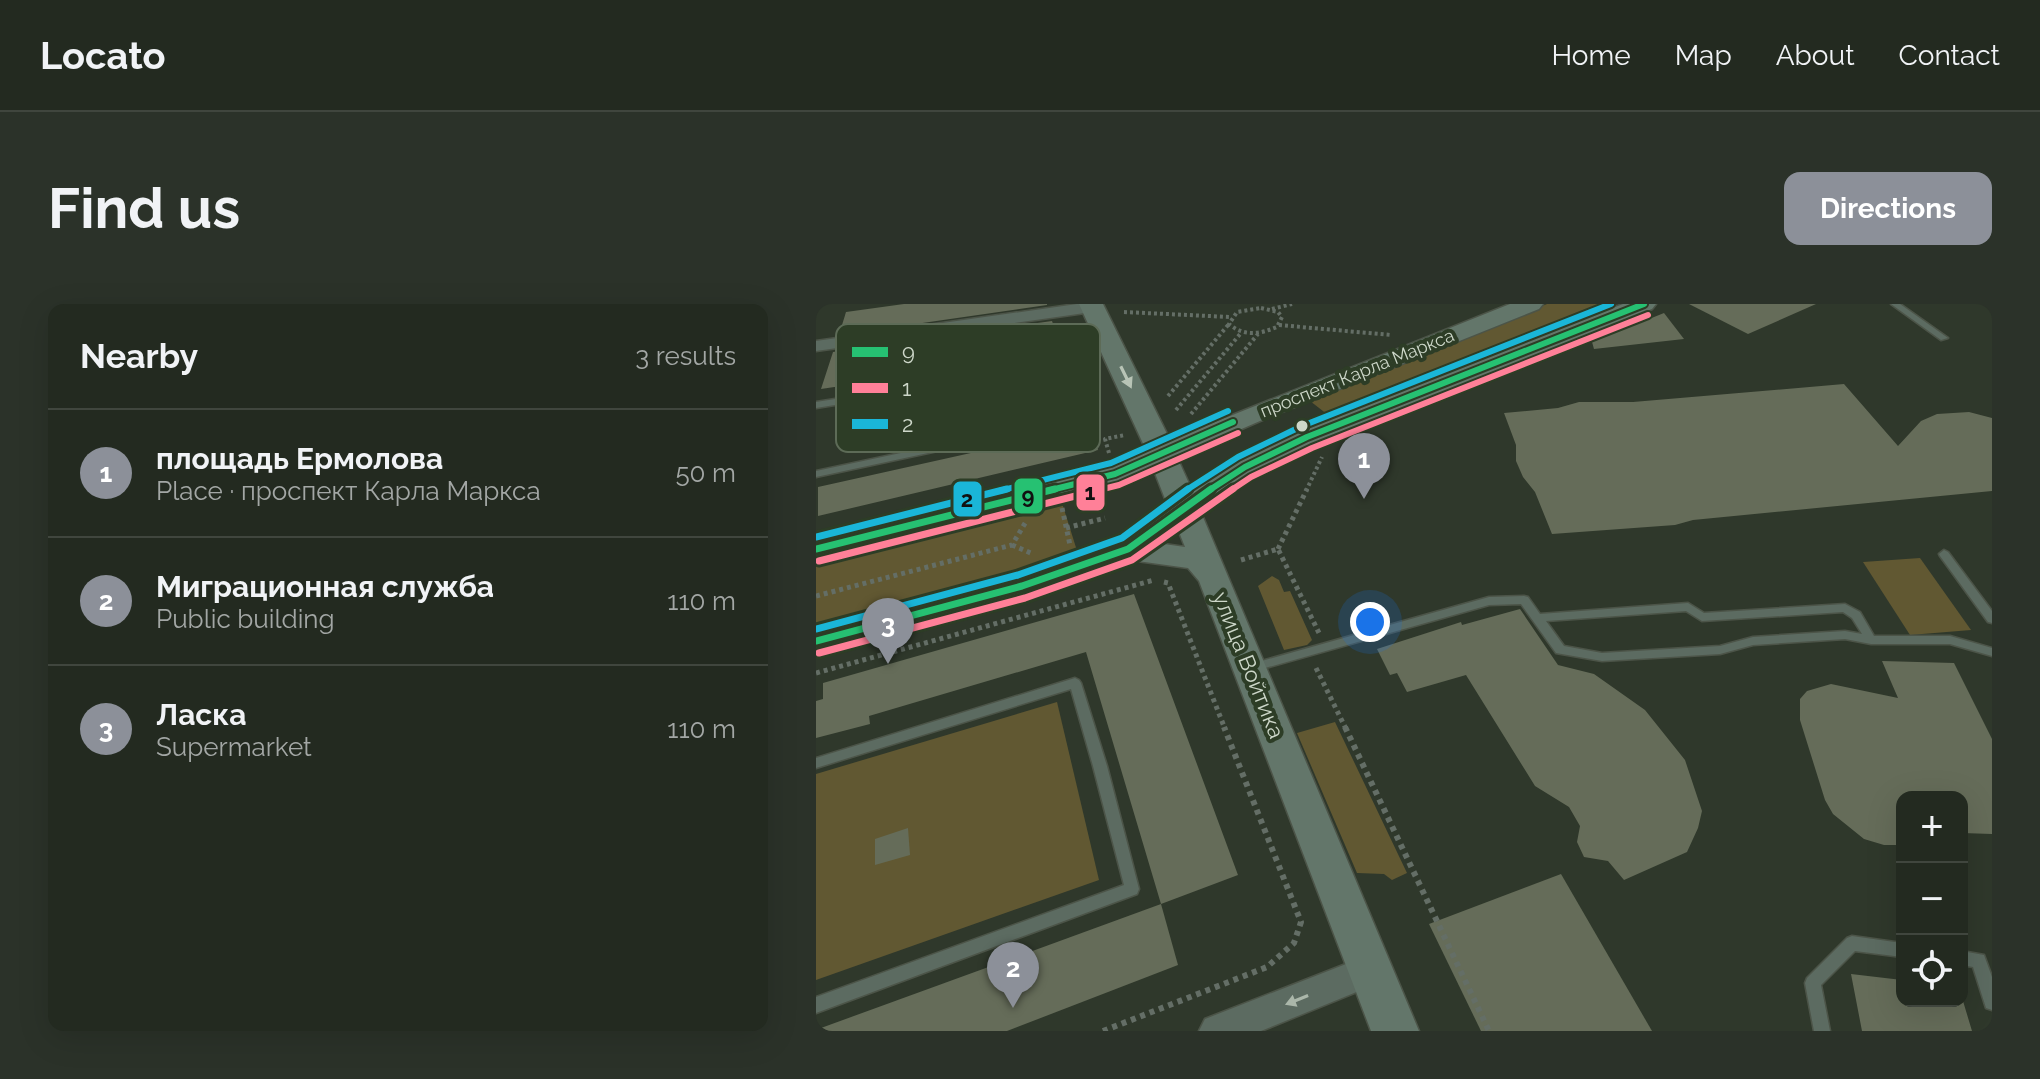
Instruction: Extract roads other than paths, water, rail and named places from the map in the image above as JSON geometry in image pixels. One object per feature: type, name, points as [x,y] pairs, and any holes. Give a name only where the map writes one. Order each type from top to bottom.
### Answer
[{"type":"main road","name":"проспект Карла Маркса","points":[[816,549],[1115,474],[1250,415],[1531,304]]},
{"type":"main road","name":"проспект Карла Маркса","points":[[816,641],[1022,586],[1128,549],[1183,507],[1245,467],[1307,437],[1644,304]]},
{"type":"main road","name":"улица Войтика","points":[[1092,306],[1148,422],[1183,507],[1226,565],[1250,668],[1395,1031]]},
{"type":"main road","name":"улица Войтика","points":[[1128,549],[1226,565]]},
{"type":"street","points":[[968,324],[1092,306]]},
{"type":"street","points":[[816,346],[836,343]]},
{"type":"street","points":[[1217,1031],[1369,971]]},
{"type":"lane","points":[[1895,304],[1944,338]]},
{"type":"lane","points":[[816,405],[836,402]]},
{"type":"lane","points":[[816,474],[920,452]]},
{"type":"lane","points":[[1944,554],[1992,619]]},
{"type":"lane","points":[[1250,668],[1489,601],[1524,600],[1560,650],[1602,657],[1720,650],[1768,640],[1845,635],[1871,640],[1950,640],[1992,652]]},
{"type":"lane","points":[[1537,618],[1688,607],[1702,617],[1845,608],[1856,615],[1871,640]]},
{"type":"lane","points":[[816,763],[1075,683],[1132,889],[816,1005]]},
{"type":"lane","points":[[1822,1031],[1813,983],[1852,943],[1896,949]]},
{"type":"lane","points":[[1968,959],[1979,960],[1992,1002]]},
{"type":"place","name":"площадь Ермолова","points":[[1364,499]]},
{"type":"place","name":"Ласка","points":[[888,664]]},
{"type":"place","name":"Миграционная служба","points":[[1013,1008]]}]
